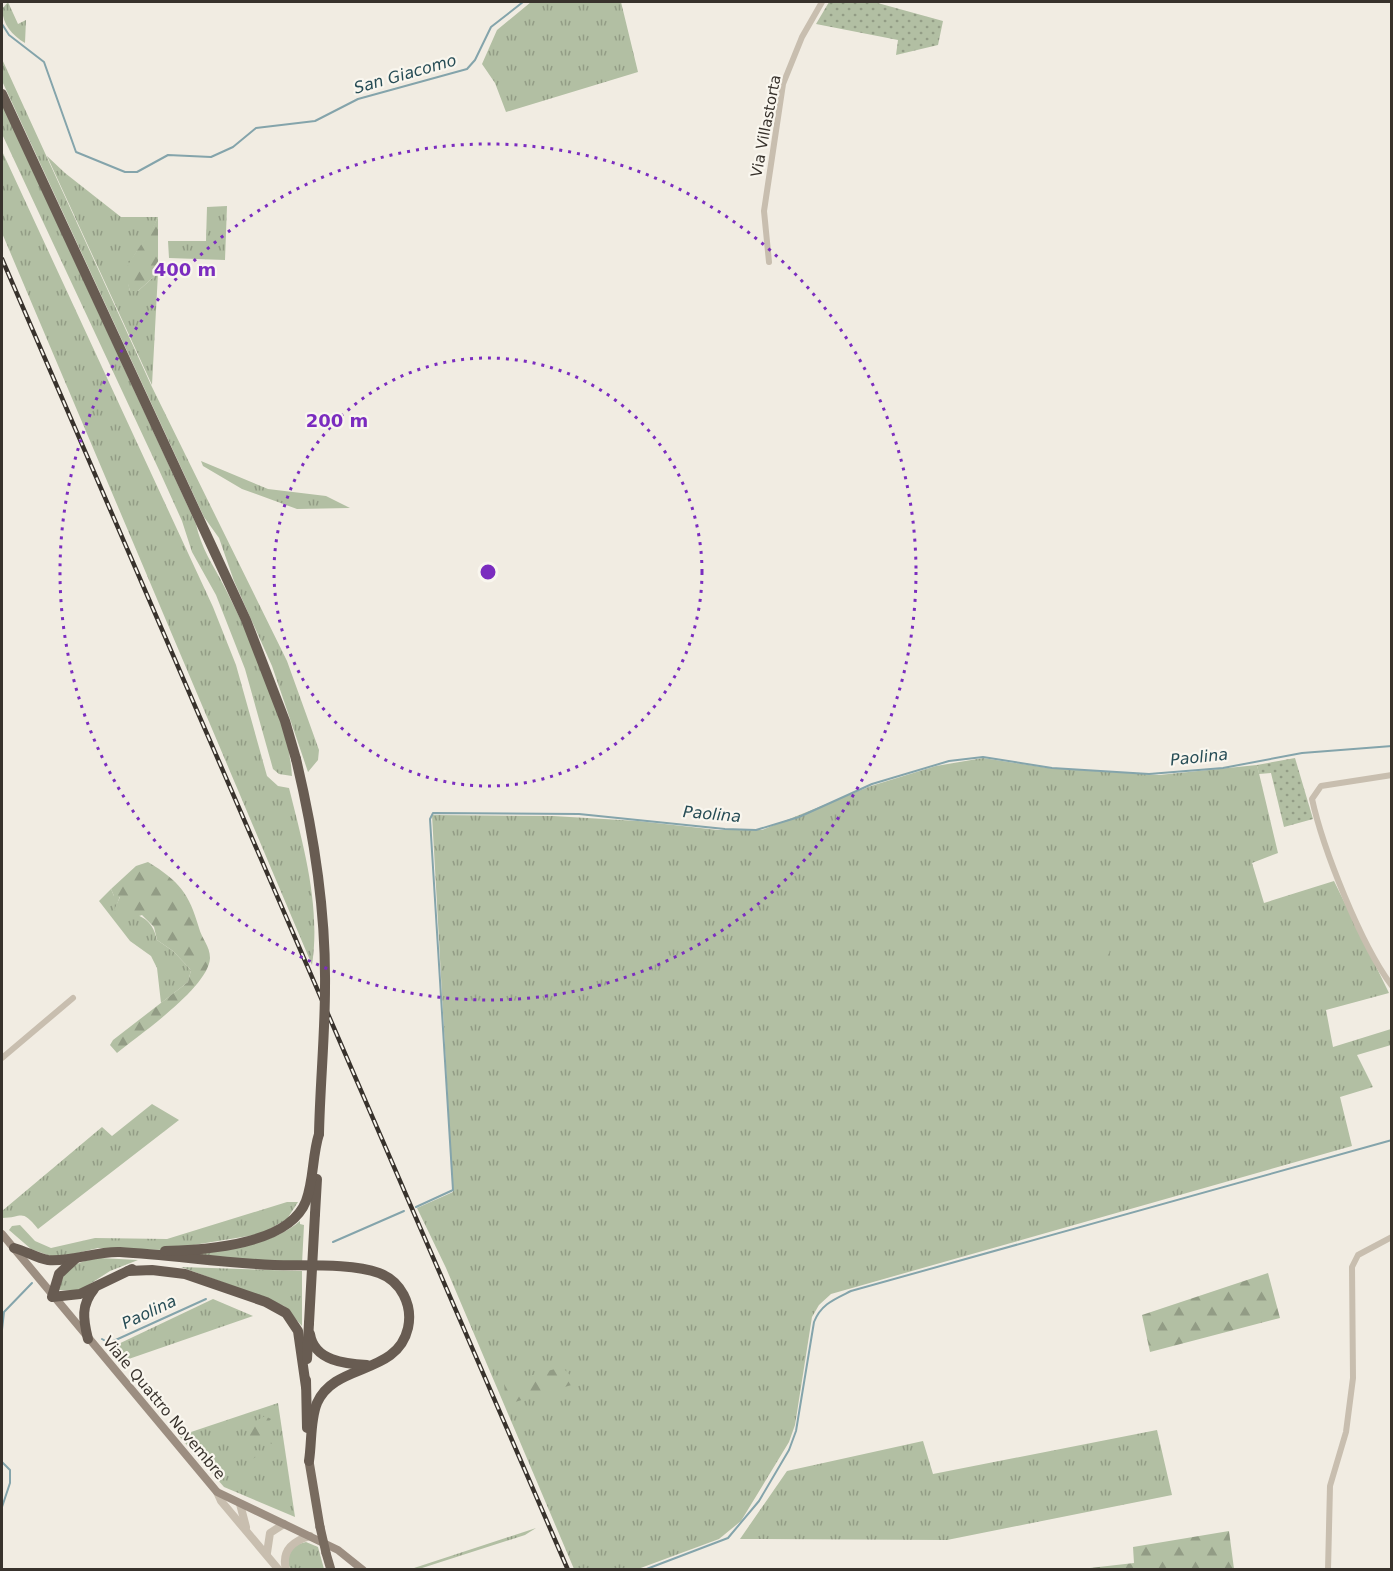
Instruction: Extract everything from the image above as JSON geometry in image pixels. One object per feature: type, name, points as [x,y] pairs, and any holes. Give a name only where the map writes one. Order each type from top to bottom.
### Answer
[{"type":"highway","points":[[2,94],[246,620],[285,721],[296,759],[315,850],[324,938],[325,987],[306,1387],[309,1461]]},
{"type":"highway","points":[[14,1248],[49,1260],[98,1252],[178,1251],[247,1241],[270,1235],[288,1226],[302,1211],[307,1199],[313,1153],[319,1134]]},
{"type":"highway","points":[[123,1252],[197,1261],[358,1269],[385,1276],[395,1283],[404,1296],[409,1320],[405,1338],[396,1352],[374,1365],[340,1378],[323,1393],[314,1411],[309,1461]]},
{"type":"highway","points":[[77,1257],[58,1274],[52,1297],[80,1294],[128,1271],[157,1263],[197,1261]]},
{"type":"highway","points":[[128,1271],[152,1270],[185,1274],[278,1307],[294,1322],[298,1331],[306,1387]]},
{"type":"highway","points":[[88,1339],[83,1309],[86,1299],[95,1287]]},
{"type":"highway","points":[[309,1324],[313,1345],[327,1357],[344,1363],[374,1365]]},
{"type":"main road","name":"Viale Quattro Novembre","points":[[2,1234],[52,1297],[217,1492],[338,1550],[363,1569]]},
{"type":"main road","points":[[309,1461],[330,1569]]},
{"type":"street","name":"Via Villastorta","points":[[769,262],[764,211],[783,84],[802,38],[822,2]]},
{"type":"street","points":[[1392,776],[1321,786],[1312,799],[1317,823],[1341,885],[1371,950],[1392,986]]},
{"type":"street","points":[[2,1058],[73,998]]},
{"type":"street","points":[[1328,1569],[1330,1486],[1346,1432],[1353,1377],[1352,1267],[1358,1255],[1392,1237]]},
{"type":"street","points":[[217,1492],[221,1501],[279,1569]]},
{"type":"street","points":[[240,1504],[249,1534]]},
{"type":"street","points":[[268,1554],[266,1546],[270,1533],[284,1524]]},
{"type":"street","points":[[286,1569],[285,1553],[290,1546],[310,1536]]},
{"type":"green space","points":[[8,2],[18,24],[26,20],[25,43],[16,37],[6,25],[2,9]]},
{"type":"green space","points":[[531,2],[621,2],[638,72],[506,112],[495,83],[482,64],[497,30]]},
{"type":"green space","points":[[829,2],[874,2],[943,21],[938,45],[896,55],[898,40],[816,24]]},
{"type":"green space","points":[[2,59],[152,387],[287,661],[319,750],[318,760],[308,772],[272,666],[234,581],[219,538],[204,517],[2,81]]},
{"type":"green space","points":[[2,104],[196,524],[204,549],[257,654],[284,728],[292,776],[279,774],[273,769],[245,669],[216,595],[192,552],[182,521],[159,470],[2,134]]},
{"type":"green space","points":[[2,151],[213,607],[236,665],[267,776],[278,786],[289,788],[305,853],[312,898],[314,943],[312,965],[2,233]]},
{"type":"green space","points":[[47,156],[121,217],[158,217],[132,260],[128,279],[130,291],[138,291],[158,273],[152,385]]},
{"type":"green space","points":[[227,206],[225,260],[169,258],[168,241],[206,241],[207,207]]},
{"type":"green space","points":[[158,217],[158,273],[138,291],[130,291],[126,271]]},
{"type":"green space","points":[[201,461],[268,489],[326,496],[350,508],[297,509],[242,489],[203,466]]},
{"type":"green space","points":[[983,758],[1048,768],[1159,775],[1257,765],[1278,853],[1252,863],[1264,903],[1334,881],[1389,993],[1326,1010],[1333,1047],[1391,1029],[1391,1045],[1357,1055],[1373,1087],[1340,1097],[1352,1146],[831,1294],[819,1305],[812,1317],[795,1425],[789,1442],[741,1521],[719,1539],[638,1569],[574,1569],[446,1268],[417,1208],[453,1192],[432,815],[553,816],[638,821],[718,830],[762,830],[871,786],[936,766]]},
{"type":"green space","points":[[1295,758],[1313,819],[1284,827],[1271,773],[1259,774],[1257,765]]},
{"type":"green space","points":[[148,862],[168,875],[187,897],[210,958],[207,970],[186,996],[117,1053],[110,1045],[113,1040],[188,982],[191,970],[173,951],[157,940],[154,927],[142,915],[130,919],[114,910],[120,897],[114,896],[111,889],[136,866]]},
{"type":"green space","points":[[111,889],[114,896],[120,896],[115,910],[137,915],[147,921],[155,932],[157,940],[173,951],[191,970],[188,982],[161,1003],[157,968],[151,956],[130,941],[99,901]]},
{"type":"green space","points":[[1104,943],[1110,954],[1106,967],[1099,965],[1094,949]]},
{"type":"green space","points":[[152,1104],[179,1120],[38,1229],[25,1216],[2,1218],[2,1211],[102,1127],[112,1136]]},
{"type":"green space","points":[[287,1202],[298,1202],[287,1219],[261,1234],[163,1250],[98,1248],[56,1258],[31,1249],[9,1230],[12,1226],[20,1225],[35,1241],[51,1248],[95,1238],[167,1239]]},
{"type":"green space","points":[[300,1221],[300,1224],[304,1225],[302,1264],[181,1256],[259,1242],[288,1230]]},
{"type":"green space","points":[[100,1258],[138,1260],[110,1271],[79,1291],[59,1290],[64,1275],[72,1266]]},
{"type":"green space","points":[[181,1267],[302,1271],[302,1326],[284,1306]]},
{"type":"green space","points":[[1268,1273],[1280,1318],[1150,1352],[1142,1315]]},
{"type":"green space","points":[[213,1299],[253,1316],[120,1362],[112,1347]]},
{"type":"green space","points":[[562,1367],[578,1383],[515,1402],[511,1402],[505,1395],[504,1383]]},
{"type":"green space","points":[[278,1403],[295,1517],[224,1487],[179,1436]]},
{"type":"green space","points":[[265,1416],[271,1419],[263,1428],[272,1444],[265,1441],[263,1435],[251,1438],[254,1451],[259,1450],[260,1454],[250,1461],[248,1441],[252,1423]]},
{"type":"green space","points":[[1157,1430],[1172,1495],[947,1540],[740,1539],[787,1471],[923,1441],[933,1474]]},
{"type":"green space","points":[[536,1528],[525,1535],[419,1569],[411,1569]]},
{"type":"green space","points":[[1229,1531],[1234,1569],[1081,1569],[1134,1563],[1133,1547]]},
{"type":"green space","points":[[306,1542],[318,1547],[324,1569],[290,1569],[288,1559],[290,1551]]},
{"type":"waterway","name":"San Giacomo","points":[[2,24],[9,35],[44,62],[76,152],[125,172],[137,172],[168,155],[211,157],[233,147],[256,128],[315,121],[358,99],[467,69],[475,60],[491,27],[523,2]]},
{"type":"waterway","name":"Paolina","points":[[416,1207],[453,1190],[430,819],[433,813],[579,814],[756,830],[799,817],[872,784],[949,761],[983,757],[1052,768],[1149,774],[1223,768],[1302,753],[1392,746]]},
{"type":"waterway","points":[[644,1570],[728,1538],[759,1501],[789,1450],[796,1431],[814,1322],[820,1311],[834,1300],[851,1291],[1392,1140]]},
{"type":"waterway","name":"Paolina","points":[[333,1242],[404,1211]]},
{"type":"waterway","name":"Paolina","points":[[2,1330],[4,1312],[32,1283]]},
{"type":"waterway","name":"Paolina","points":[[102,1339],[109,1343],[206,1299]]},
{"type":"waterway","name":"Paolina","points":[[2,1462],[10,1470],[10,1483],[2,1507]]},
{"type":"railway","points":[[2,259],[568,1570]]}]
